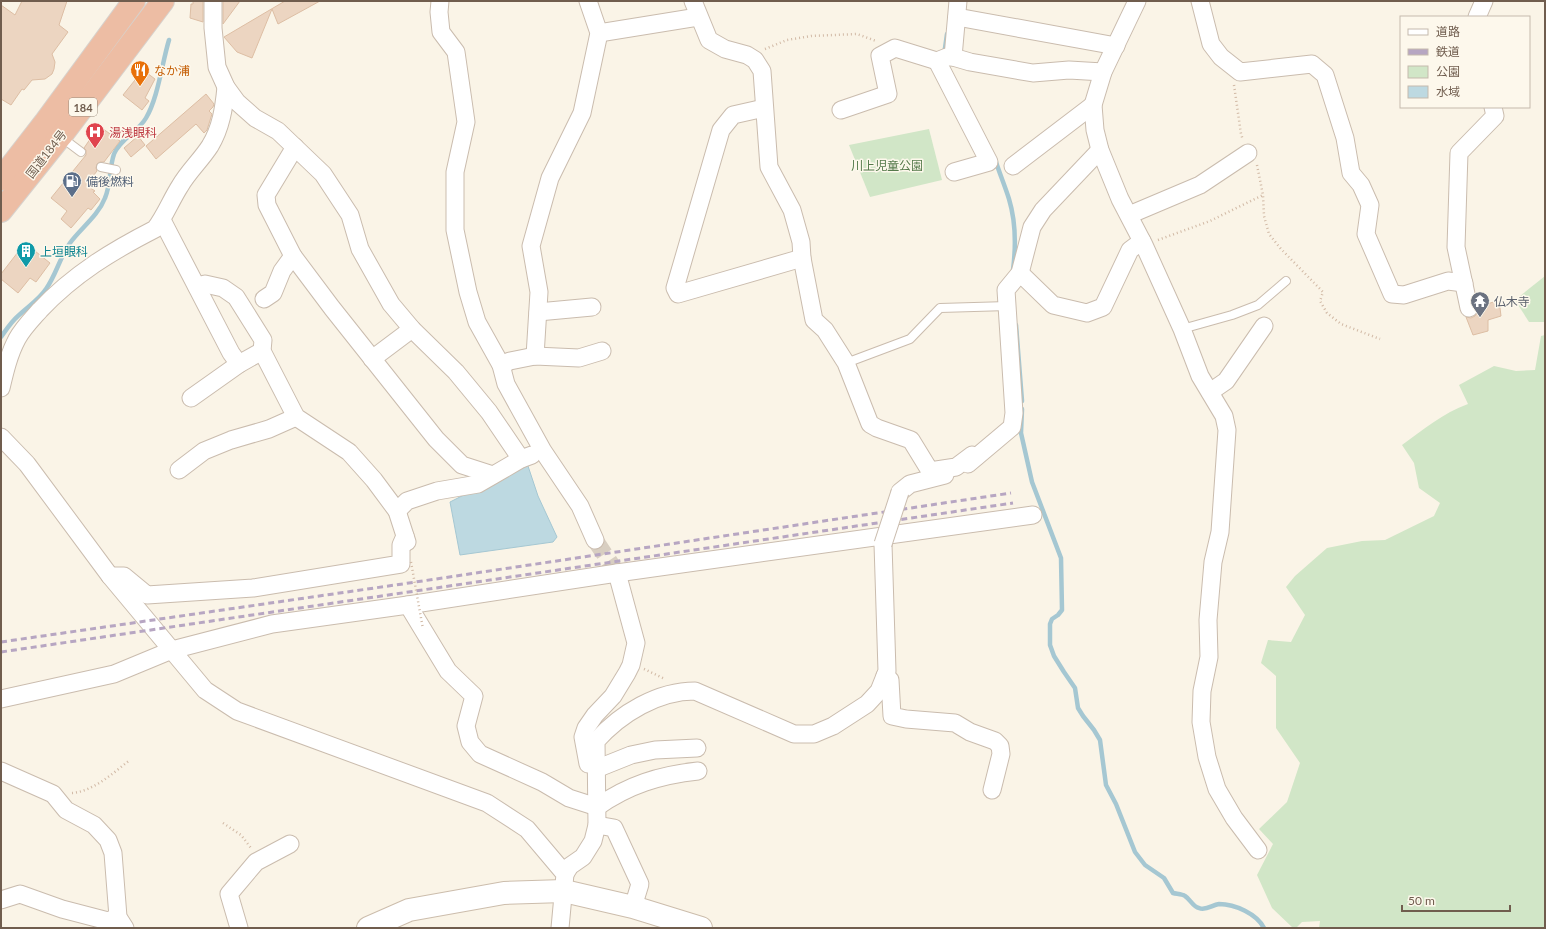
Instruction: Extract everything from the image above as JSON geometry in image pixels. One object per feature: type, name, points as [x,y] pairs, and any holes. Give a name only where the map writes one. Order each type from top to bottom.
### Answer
[{"type":"highway","name":"国道184号","points":[[1,179],[46,121],[134,1]]},
{"type":"highway","name":"国道184号","points":[[1,211],[163,1]]},
{"type":"street","points":[[213,1],[213,28],[217,67],[226,87],[237,102],[255,118],[278,131],[323,174],[350,215],[360,249],[391,304],[412,329],[456,372],[489,412],[521,459]]},
{"type":"street","points":[[440,1],[439,12],[441,32],[456,52],[466,122],[455,172],[455,230],[468,292],[477,322],[501,365],[506,384],[543,451],[580,506],[595,540]]},
{"type":"street","points":[[535,356],[539,292],[531,246],[550,178],[582,113],[599,33],[588,1]]},
{"type":"street","points":[[693,1],[698,17],[709,40],[725,49],[747,55],[755,60],[762,71],[769,167],[792,210],[801,242],[802,258],[814,320],[825,330],[846,363],[870,424],[911,440],[930,471],[956,467],[972,455],[976,457]]},
{"type":"street","points":[[1137,1],[1103,72],[1093,105],[1095,130],[1100,150],[1120,199],[1143,243],[1182,329],[1200,376],[1224,416],[1227,430],[1220,532],[1213,562],[1209,613],[1209,657],[1202,691],[1201,722],[1207,757],[1217,789],[1234,818],[1258,850]]},
{"type":"street","points":[[1200,1],[1211,44],[1221,57],[1240,72],[1312,64],[1325,74],[1345,138],[1351,173],[1361,185],[1370,205],[1366,234],[1392,294],[1404,295],[1448,281],[1464,283]]},
{"type":"street","points":[[1477,16],[1484,1]]},
{"type":"street","points":[[954,172],[989,162],[944,59],[957,9],[1116,46]]},
{"type":"street","points":[[599,33],[698,17]]},
{"type":"street","points":[[841,110],[888,94],[880,56],[894,48],[944,59],[1033,73],[1069,70],[1103,72]]},
{"type":"street","points":[[1,388],[8,358],[18,338],[51,298],[98,260],[155,229],[162,220],[180,185],[209,147],[215,136],[224,105],[226,87]]},
{"type":"street","points":[[1013,166],[1093,105]]},
{"type":"street","points":[[764,108],[733,115],[720,130],[675,288],[678,294],[802,258]]},
{"type":"street","points":[[1469,308],[1456,247],[1459,153],[1495,116],[1493,108]]},
{"type":"street","points":[[295,147],[266,194],[267,205],[293,256],[436,439],[462,465],[493,475]]},
{"type":"street","points":[[560,928],[565,883],[570,866],[583,857],[593,841],[597,825],[596,741],[607,729],[636,708],[665,695],[684,691],[695,691],[794,734],[814,734],[833,726],[867,704],[879,691],[887,671],[883,544],[900,492],[910,484],[959,472],[1012,426],[1014,413],[1006,290],[1015,280],[1032,227],[1042,210],[1100,150]]},
{"type":"street","points":[[1129,216],[1200,185],[1248,153]]},
{"type":"street","points":[[162,220],[231,354],[239,364]]},
{"type":"street","points":[[1015,280],[1053,305],[1087,313],[1103,307],[1130,250],[1143,243]]},
{"type":"street","points":[[264,299],[273,294],[282,271],[293,256]]},
{"type":"street","points":[[110,576],[124,576],[148,595],[253,588],[401,564],[401,545],[406,539],[397,511],[374,480],[349,452],[296,417],[262,351],[263,340],[236,297],[223,288],[205,284],[197,287]]},
{"type":"street","points":[[538,312],[592,307]]},
{"type":"street","points":[[1210,392],[1226,381],[1264,326]]},
{"type":"street","points":[[372,359],[412,329]]},
{"type":"street","points":[[190,398],[239,364],[262,351]]},
{"type":"street","points":[[501,365],[510,361],[535,356],[579,358],[602,351]]},
{"type":"street","points":[[179,470],[204,450],[231,440],[269,429],[296,417]]},
{"type":"street","points":[[1,437],[27,464],[110,576],[205,690],[237,711],[487,804],[527,829],[565,883]]},
{"type":"street","points":[[397,511],[407,501],[437,491],[478,484],[521,459],[543,451]]},
{"type":"street","points":[[1,699],[114,674],[172,650],[272,624],[408,606],[617,573],[1033,515]]},
{"type":"street","points":[[617,573],[636,643],[631,665],[613,696],[595,715],[586,728],[584,737],[590,776],[631,755],[655,750],[697,748]]},
{"type":"street","points":[[408,606],[448,671],[474,696],[466,726],[470,742],[480,754],[542,782],[569,798],[597,807]]},
{"type":"street","points":[[885,676],[890,680],[892,716],[906,719],[955,723],[970,732],[995,741],[1000,746],[1000,754],[992,790]]},
{"type":"street","points":[[1,771],[36,788],[53,794],[66,810],[94,825],[108,840],[113,853],[122,922],[108,921],[62,909],[20,894],[1,900]]},
{"type":"street","points":[[597,807],[614,795],[654,779],[674,774],[698,771]]},
{"type":"street","points":[[597,825],[614,828],[640,884],[633,907]]},
{"type":"street","points":[[239,928],[229,894],[256,862],[290,844]]},
{"type":"street","points":[[368,928],[409,910],[565,883],[633,907],[701,928]]},
{"type":"lane","points":[[60,136],[81,152]]},
{"type":"lane","points":[[104,168],[116,170]]},
{"type":"lane","points":[[1182,329],[1232,315],[1258,305],[1286,281]]},
{"type":"lane","points":[[846,363],[910,339],[940,308],[1008,306]]},
{"type":"path","points":[[747,55],[787,40],[811,36],[857,34],[894,48]]},
{"type":"path","points":[[1240,72],[1234,85],[1241,134],[1248,153],[1257,165],[1263,195],[1264,216],[1269,234],[1281,249],[1323,292],[1320,301],[1327,313],[1341,324],[1380,339]]},
{"type":"path","points":[[1143,243],[1210,221],[1263,195]]},
{"type":"path","points":[[411,562],[423,629]]},
{"type":"path","points":[[631,665],[648,670],[672,682],[684,691]]},
{"type":"path","points":[[53,794],[74,793],[91,787],[105,780],[130,760]]},
{"type":"path","points":[[224,823],[241,835],[251,847],[256,862]]},
{"type":"green space","name":"川上児童公園","points":[[929,129],[942,180],[870,197],[849,145]]},
{"type":"green space","points":[[1545,276],[1545,322],[1529,322],[1515,300]]},
{"type":"green space","points":[[1545,335],[1545,928],[1319,928],[1320,921],[1302,922],[1296,928],[1293,928],[1272,908],[1257,875],[1273,844],[1259,829],[1287,802],[1300,763],[1276,728],[1276,676],[1261,663],[1268,640],[1291,642],[1305,615],[1286,587],[1295,576],[1327,548],[1362,541],[1385,540],[1434,516],[1440,503],[1419,488],[1414,463],[1402,445],[1450,412],[1468,404],[1459,385],[1494,366],[1516,371],[1535,370],[1541,336]]},
{"type":"water","points":[[527,463],[538,496],[557,537],[553,542],[460,555],[450,502]]},
{"type":"building","points":[[22,1],[67,1],[59,25],[68,32],[52,54],[55,62],[52,74],[45,79],[32,80],[24,90],[22,89],[11,105],[1,99],[1,5],[15,15]]},
{"type":"building","points":[[193,1],[203,1],[203,22],[190,18],[191,4],[193,4]]},
{"type":"building","points":[[223,1],[240,1],[223,24]]},
{"type":"building","points":[[285,1],[320,1],[278,24],[272,9],[252,58],[237,52],[224,37]]},
{"type":"building","name":"なか浦","points":[[143,70],[155,79],[145,98],[149,101],[142,110],[123,95]]},
{"type":"building","points":[[206,94],[214,104],[209,111],[212,114],[207,130],[204,133],[196,124],[156,159],[146,146]]},
{"type":"building","points":[[99,126],[120,141],[104,162],[97,164],[97,171],[86,185],[95,191],[93,192],[100,199],[91,210],[88,208],[71,228],[61,219],[67,211],[51,198],[86,155],[86,150],[84,148]]},
{"type":"building","points":[[138,136],[145,145],[131,157],[124,148]]},
{"type":"building","name":"上垣眼科","points":[[25,243],[50,263],[36,282],[30,278],[18,293],[1,279],[1,274]]},
{"type":"building","name":"仏木寺","points":[[1499,300],[1501,316],[1488,320],[1488,331],[1473,335],[1466,317],[1471,318],[1475,316],[1479,307]]},
{"type":"waterway","points":[[944,55],[947,34]]},
{"type":"waterway","points":[[1,337],[15,318],[43,293],[53,278],[63,254],[70,243],[94,216],[102,204],[108,187],[114,154],[120,144],[143,123],[154,101],[169,40]]},
{"type":"waterway","points":[[995,159],[1009,199],[1013,216],[1015,243],[1013,270]]},
{"type":"waterway","points":[[1016,325],[1022,401]]},
{"type":"waterway","points":[[1022,409],[1021,433],[1032,482],[1061,558],[1062,610],[1052,619],[1050,624],[1050,645],[1054,656],[1075,688],[1078,708],[1100,740],[1106,785],[1116,804],[1135,852],[1145,865],[1164,878],[1173,893],[1185,896],[1193,905],[1202,909],[1219,904],[1232,906],[1251,914],[1261,923],[1264,928]]},
{"type":"tunnel","points":[[595,540],[617,573]]},
{"type":"railway","points":[[1,642],[1011,493]]},
{"type":"railway","points":[[1,652],[1013,503]]},
{"type":"place","name":"なか浦","points":[[140,87]]},
{"type":"place","name":"湯浅眼科","points":[[95,149]]},
{"type":"place","name":"備後燃料","points":[[72,198]]},
{"type":"place","name":"上垣眼科","points":[[26,268]]},
{"type":"place","name":"仏木寺","points":[[1480,318]]}]
